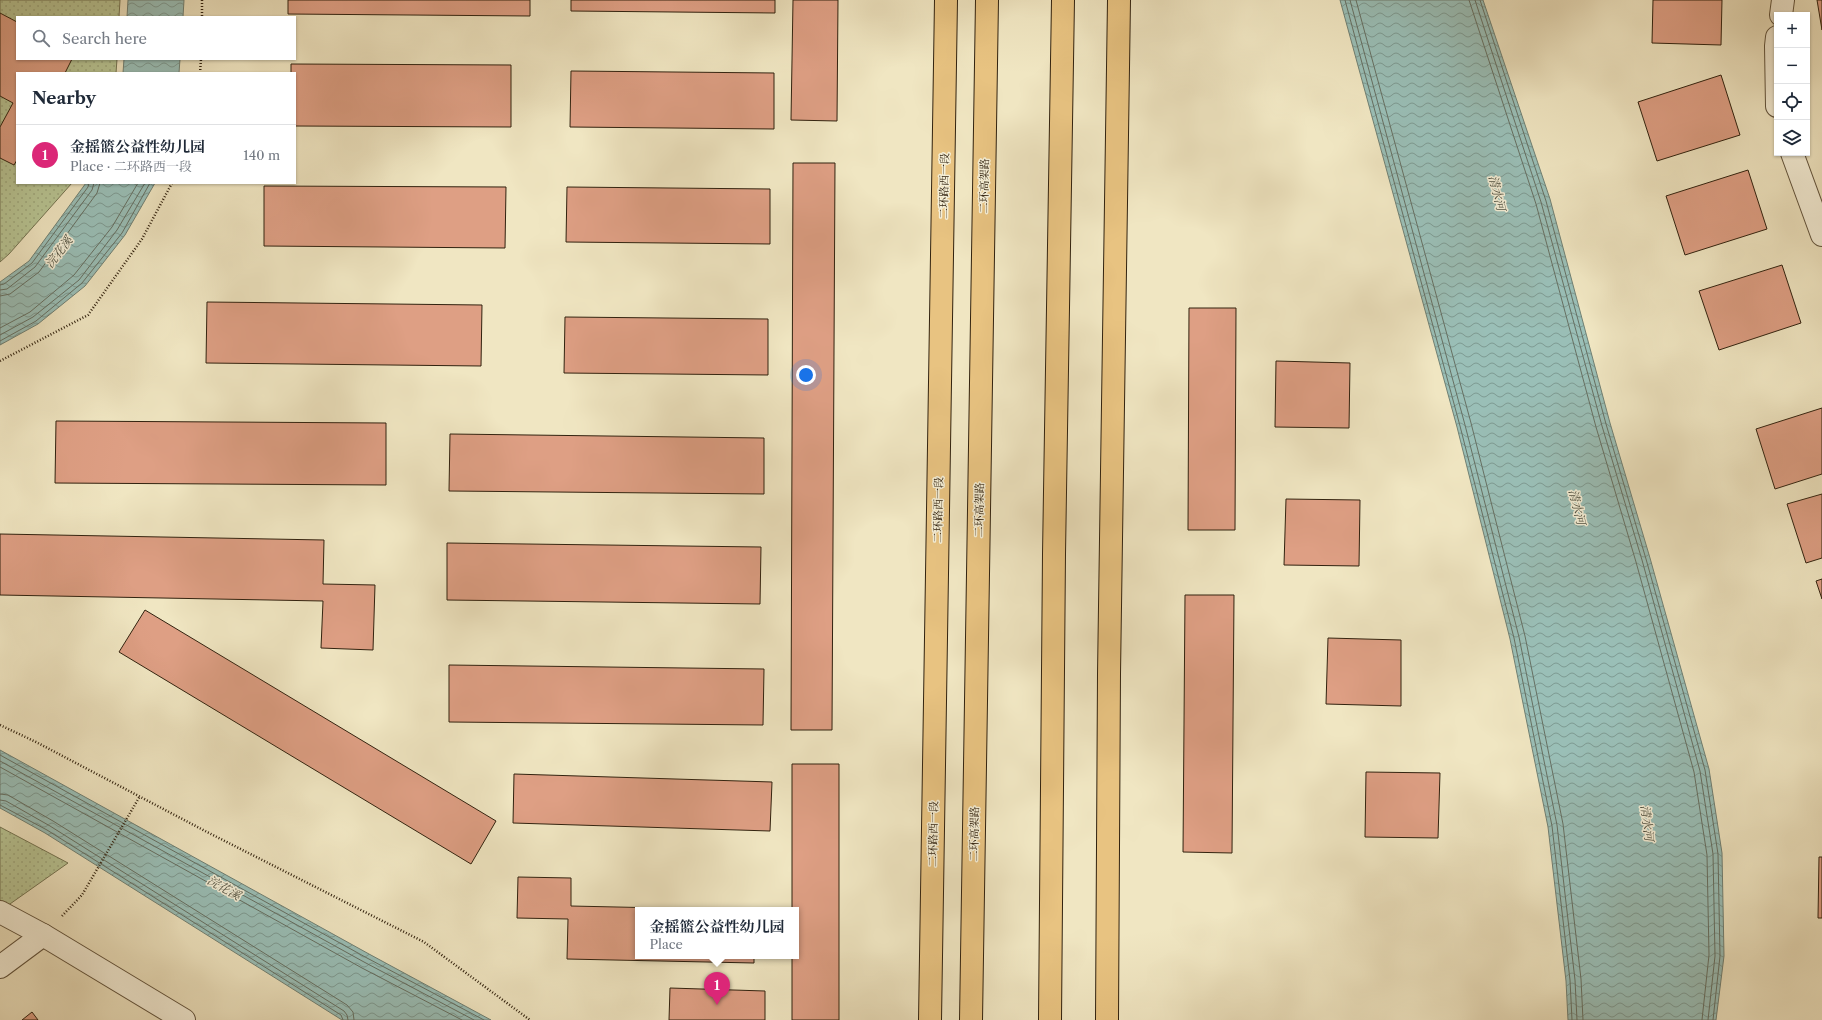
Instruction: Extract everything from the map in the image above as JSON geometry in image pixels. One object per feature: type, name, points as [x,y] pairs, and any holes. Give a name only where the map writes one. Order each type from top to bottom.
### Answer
[{"type":"main road","name":"二环路西一段","points":[[930,1020],[946,0]]},
{"type":"main road","name":"二环高架路","points":[[971,1020],[987,0]]},
{"type":"main road","points":[[1050,1020],[1054,546],[1063,0]]},
{"type":"main road","points":[[1107,1020],[1109,682],[1119,0]]},
{"type":"street","points":[[1781,12],[1783,0]]},
{"type":"street","points":[[1776,48],[1777,84]]},
{"type":"street","points":[[1793,156],[1822,235]]},
{"type":"street","points":[[0,912],[43,935],[184,1020]]},
{"type":"street","points":[[0,967],[43,935]]},
{"type":"path","points":[[202,0],[202,16]]},
{"type":"path","points":[[200,72],[201,60]]},
{"type":"path","points":[[0,361],[88,315],[142,239],[171,184]]},
{"type":"path","points":[[0,725],[424,942],[530,1020]]},
{"type":"path","points":[[82,895],[140,796]]},
{"type":"green space","points":[[0,0],[120,0],[119,16],[16,16],[16,60],[117,60],[116,72],[16,72],[16,184],[71,184],[9,254],[0,262]]},
{"type":"green space","points":[[0,827],[68,863],[0,911]]},
{"type":"water","points":[[128,0],[184,0],[183,16],[127,16]]},
{"type":"water","name":"清水河","points":[[1340,0],[1483,0],[1550,199],[1610,423],[1650,558],[1709,769],[1722,853],[1724,956],[1716,1020],[1568,1020],[1566,981],[1548,827],[1510,639],[1457,427]]},
{"type":"water","points":[[124,60],[180,60],[179,72],[123,72]]},
{"type":"water","name":"浣花溪","points":[[85,184],[154,184],[125,235],[85,286],[38,324],[0,345],[0,282],[29,261]]},
{"type":"water","name":"浣花溪","points":[[0,750],[491,1020],[342,1020],[45,833],[0,808]]},
{"type":"building","points":[[288,0],[530,0],[530,16],[288,14]]},
{"type":"building","points":[[571,0],[775,0],[775,13],[571,11]]},
{"type":"building","points":[[793,0],[838,0],[837,121],[791,120]]},
{"type":"building","points":[[1653,0],[1722,0],[1721,45],[1652,43]]},
{"type":"building","points":[[1817,0],[1822,0],[1822,30]]},
{"type":"building","points":[[0,13],[16,21],[16,60],[72,60],[66,72],[16,72],[16,162],[14,165],[0,158],[0,127],[13,103],[0,96]]},
{"type":"building","points":[[291,64],[511,65],[511,127],[296,126],[296,72],[291,72]]},
{"type":"building","points":[[571,71],[774,73],[774,129],[570,127]]},
{"type":"building","points":[[1721,75],[1740,135],[1657,161],[1638,102]]},
{"type":"building","points":[[793,163],[835,163],[832,730],[791,730]]},
{"type":"building","points":[[1748,170],[1767,229],[1685,255],[1666,196]]},
{"type":"building","points":[[264,186],[506,187],[505,248],[264,246]]},
{"type":"building","points":[[567,187],[770,189],[770,244],[566,242]]},
{"type":"building","points":[[1782,265],[1801,323],[1719,350],[1699,291]]},
{"type":"building","points":[[207,302],[482,305],[481,366],[206,363]]},
{"type":"building","points":[[1189,308],[1236,308],[1235,530],[1188,530]]},
{"type":"building","points":[[565,317],[768,319],[768,375],[564,373]]},
{"type":"building","points":[[1276,361],[1350,363],[1349,428],[1275,427]]},
{"type":"building","points":[[1822,408],[1822,474],[1775,489],[1756,429]]},
{"type":"building","points":[[56,421],[386,423],[386,485],[55,483]]},
{"type":"building","points":[[450,434],[764,438],[764,494],[449,491]]},
{"type":"building","points":[[1822,494],[1822,558],[1806,563],[1787,504]]},
{"type":"building","points":[[1286,499],[1360,500],[1359,566],[1284,565]]},
{"type":"building","points":[[0,534],[324,540],[323,584],[375,585],[373,650],[321,648],[323,601],[0,595]]},
{"type":"building","points":[[447,543],[761,547],[760,604],[447,600]]},
{"type":"building","points":[[1822,579],[1822,599],[1816,581]]},
{"type":"building","points":[[1185,595],[1234,595],[1232,853],[1183,852]]},
{"type":"building","points":[[145,610],[496,821],[471,864],[119,652]]},
{"type":"building","points":[[1328,638],[1401,640],[1401,706],[1326,704]]},
{"type":"building","points":[[449,665],[764,669],[763,725],[449,722]]},
{"type":"building","points":[[792,764],[839,764],[839,1020],[792,1020],[792,959],[799,959],[799,907],[792,907]]},
{"type":"building","points":[[1366,772],[1440,773],[1438,838],[1365,837]]},
{"type":"building","points":[[514,774],[772,782],[770,831],[513,823]]},
{"type":"building","points":[[1819,857],[1822,857],[1822,918],[1818,918]]},
{"type":"building","points":[[518,877],[571,878],[571,906],[635,907],[635,959],[754,959],[754,963],[567,959],[568,919],[517,918]]},
{"type":"building","points":[[670,988],[765,991],[765,1020],[669,1020]]},
{"type":"building","points":[[32,1012],[38,1020],[22,1020]]},
{"type":"place","name":"金摇篮公益性幼儿园","points":[[717,1005]]}]
